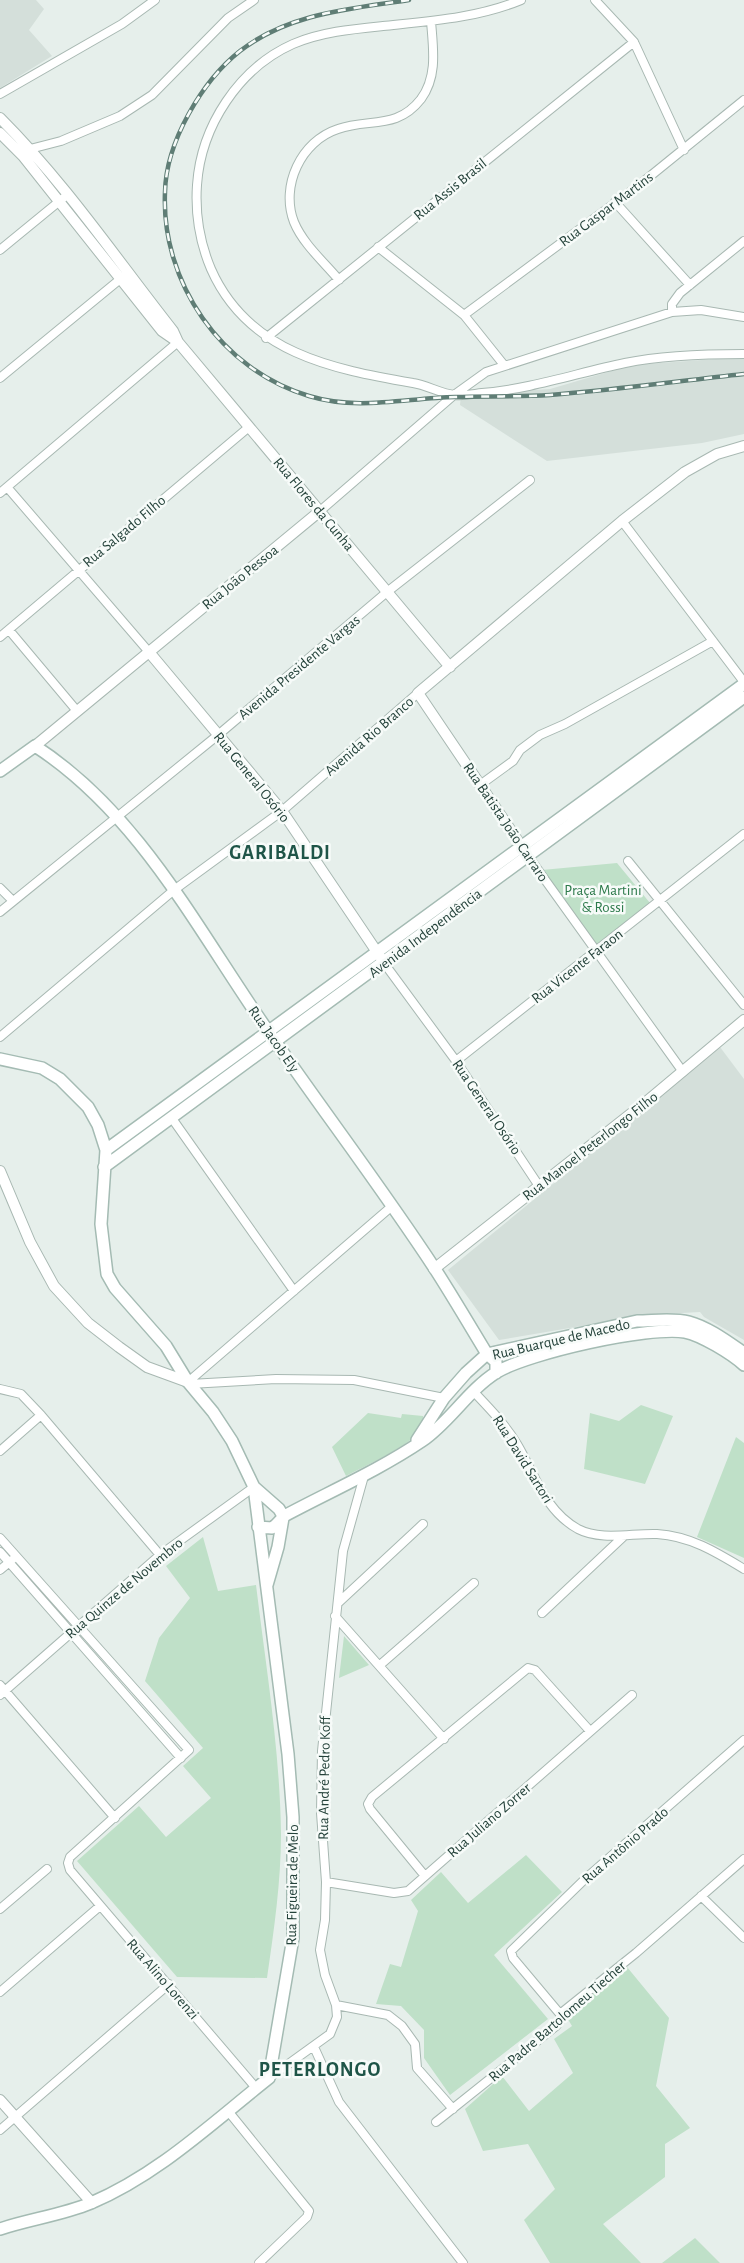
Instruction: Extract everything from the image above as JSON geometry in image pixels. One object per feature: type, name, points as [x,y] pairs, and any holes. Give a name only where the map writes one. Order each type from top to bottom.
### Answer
[{"type":"main road","name":"Avenida Independência","points":[[106,1150],[384,963],[525,851],[744,683]]},
{"type":"main road","name":"Avenida Independência","points":[[104,1167],[171,1117],[377,952],[525,851],[744,697]]},
{"type":"main road","name":"Rua João Pessoa","points":[[0,771],[35,746]]},
{"type":"main road","name":"Rua Jacob Ely","points":[[35,746],[63,764],[85,783],[119,818],[174,890],[272,1037],[434,1268],[487,1354],[496,1362],[496,1373]]},
{"type":"main road","points":[[0,1059],[42,1068],[75,1091],[88,1106],[98,1125],[106,1150],[100,1224],[107,1274],[115,1288],[166,1346],[189,1383],[232,1441],[254,1487],[257,1523]]},
{"type":"main road","name":"Rua Buarque de Macedo","points":[[413,1446],[444,1398],[466,1373],[487,1354],[652,1320],[689,1322],[722,1338],[744,1353]]},
{"type":"main road","name":"Rua Buarque de Macedo","points":[[257,1523],[263,1513],[273,1510],[283,1516],[364,1476],[413,1446],[432,1432],[474,1391],[496,1373],[515,1363],[537,1356],[649,1332],[685,1332],[720,1349],[744,1365]]},
{"type":"main road","points":[[466,1373],[464,1384],[474,1391]]},
{"type":"main road","points":[[254,1487],[278,1508],[283,1516]]},
{"type":"main road","name":"Rua Figueira de Melo","points":[[266,1588],[278,1547],[283,1516]]},
{"type":"main road","name":"Rua Figueira de Melo","points":[[257,1523],[288,1754],[293,1817],[293,1938],[269,2078]]},
{"type":"main road","points":[[0,2229],[70,2211],[92,2203],[127,2186],[173,2156],[269,2078]]},
{"type":"street","points":[[0,94],[122,24],[155,0]]},
{"type":"street","points":[[27,152],[61,141],[120,116],[152,96],[228,18],[254,0]]},
{"type":"street","points":[[521,0],[480,14],[340,31],[294,44],[269,58],[248,75],[229,96],[214,120],[204,147],[198,175],[196,205],[203,249],[221,291],[244,320],[266,338],[284,348],[323,364],[367,375],[422,384],[454,395],[507,391],[628,362],[712,354],[744,354]]},
{"type":"street","points":[[595,0],[634,42],[684,150]]},
{"type":"street","points":[[339,280],[305,240],[294,222],[290,202],[291,183],[296,167],[319,139],[336,130],[350,125],[384,123],[399,117],[416,104],[428,85],[433,71],[431,21]]},
{"type":"street","name":"Rua Assis Brasil","points":[[266,338],[634,42]]},
{"type":"street","name":"Rua Gaspar Martins","points":[[464,315],[684,150],[744,100]]},
{"type":"street","points":[[0,118],[125,276],[0,378]]},
{"type":"street","points":[[0,133],[27,152]]},
{"type":"street","points":[[0,250],[63,198]]},
{"type":"street","points":[[615,202],[690,285]]},
{"type":"street","points":[[672,312],[674,300],[744,241]]},
{"type":"street","points":[[378,247],[464,315],[504,365]]},
{"type":"street","name":"Rua Flores da Cunha","points":[[125,276],[170,334],[450,667]]},
{"type":"street","name":"Rua João Pessoa","points":[[35,746],[320,511],[475,378],[504,365],[672,312],[712,311],[744,317]]},
{"type":"street","points":[[0,493],[178,342]]},
{"type":"street","name":"Rua Salgado Filho","points":[[0,637],[78,569],[249,427]]},
{"type":"street","name":"Avenida Rio Branco","points":[[0,1037],[174,890],[282,811],[418,693],[622,521],[703,460],[744,446]]},
{"type":"street","name":"Avenida Presidente Vargas","points":[[0,912],[119,818],[387,592],[530,480]]},
{"type":"street","name":"Rua General Osório","points":[[7,487],[282,811],[384,963],[456,1060],[539,1186]]},
{"type":"street","points":[[622,521],[744,683]]},
{"type":"street","points":[[9,630],[77,711]]},
{"type":"street","points":[[480,785],[513,761],[520,750],[540,735],[565,724],[713,641]]},
{"type":"street","name":"Rua Batista João Carraro","points":[[418,693],[525,851],[683,1072]]},
{"type":"street","name":"Rua Vicente Faraon","points":[[456,1060],[744,834]]},
{"type":"street","points":[[628,861],[744,1006]]},
{"type":"street","points":[[0,888],[13,901]]},
{"type":"street","name":"Rua Manoel Peterlongo Filho","points":[[434,1268],[683,1072],[744,1020]]},
{"type":"street","points":[[171,1117],[294,1291]]},
{"type":"street","points":[[1,1176],[33,1248],[54,1286],[88,1323],[147,1367],[189,1383],[276,1379],[354,1380],[444,1398]]},
{"type":"street","points":[[189,1383],[390,1207]]},
{"type":"street","points":[[0,1388],[21,1394],[160,1555]]},
{"type":"street","name":"Rua David Sartori","points":[[474,1391],[497,1416],[517,1444],[545,1498],[563,1519],[580,1530],[624,1536],[655,1534],[686,1539],[715,1551],[744,1569]]},
{"type":"street","points":[[0,1451],[41,1415]]},
{"type":"street","name":"Rua André Pedro Koff","points":[[269,2078],[330,2034],[337,2017],[336,2005],[325,1975],[320,1950],[325,1920],[326,1882],[321,1813],[322,1751],[343,1552],[364,1476]]},
{"type":"street","name":"Rua Quinze de Novembro","points":[[2,1690],[79,1627],[160,1555],[254,1487]]},
{"type":"street","points":[[338,1603],[423,1524]]},
{"type":"street","points":[[542,1613],[624,1536]]},
{"type":"street","points":[[0,1538],[188,1748],[188,1752],[115,1818],[2,1690]]},
{"type":"street","points":[[0,1552],[181,1758]]},
{"type":"street","points":[[0,1570],[16,1556]]},
{"type":"street","points":[[380,1665],[474,1583]]},
{"type":"street","points":[[335,1616],[444,1739]]},
{"type":"street","points":[[425,1876],[370,1809],[368,1804],[372,1798],[528,1668],[535,1670],[590,1731]]},
{"type":"street","name":"Rua Juliano Zorrer","points":[[326,1882],[398,1893],[408,1891],[632,1695]]},
{"type":"street","name":"Rua Antônio Prado","points":[[560,2014],[511,1954],[515,1947],[585,1879],[744,1740]]},
{"type":"street","name":"Rua Alino Lorenzi","points":[[115,1818],[70,1857],[68,1863],[70,1870],[256,2088]]},
{"type":"street","name":"Rua Padre Bartolomeu Tiecher","points":[[436,2122],[556,2026],[561,2020],[560,2014],[636,1953],[744,1859]]},
{"type":"street","points":[[0,1909],[47,1869]]},
{"type":"street","points":[[700,1896],[744,1938]]},
{"type":"street","points":[[0,1992],[100,1906]]},
{"type":"street","points":[[0,2130],[169,1984]]},
{"type":"street","points":[[336,2005],[388,2015],[395,2019],[415,2044],[417,2068],[453,2109]]},
{"type":"street","points":[[314,2047],[339,2102],[463,2263]]},
{"type":"street","points":[[0,2100],[92,2203]]},
{"type":"street","points":[[228,2111],[307,2208],[308,2217],[259,2263]]},
{"type":"shaded area","points":[[0,0],[36,0],[44,9],[29,30],[52,56],[0,88]]},
{"type":"shaded area","points":[[744,357],[744,434],[702,443],[547,461],[460,405],[461,395],[550,389],[632,365]]},
{"type":"shaded area","points":[[720,1047],[744,1079],[744,1340],[704,1317],[700,1312],[646,1315],[499,1340],[448,1270]]},
{"type":"green space","name":"Praça Martini & Rossi","points":[[617,863],[650,903],[597,947],[542,870]]},
{"type":"green space","points":[[641,1405],[673,1416],[645,1484],[584,1469],[590,1413],[619,1421]]},
{"type":"green space","points":[[368,1413],[401,1418],[402,1414],[423,1416],[423,1424],[417,1434],[399,1448],[346,1476],[332,1447]]},
{"type":"green space","points":[[736,1437],[744,1443],[744,1558],[697,1537]]},
{"type":"green space","points":[[203,1537],[218,1591],[256,1585],[275,1740],[281,1834],[275,1924],[267,1978],[177,1977],[77,1861],[139,1806],[166,1837],[211,1798],[183,1766],[203,1748],[145,1681],[159,1638],[190,1598],[166,1566]]},
{"type":"green space","points":[[344,1636],[369,1665],[339,1678]]},
{"type":"green space","points":[[526,1855],[562,1892],[494,1955],[548,2019],[450,2095],[424,2058],[424,2030],[401,2006],[376,2004],[390,1964],[401,1967],[418,1911],[411,1900],[441,1872],[468,1903]]},
{"type":"green space","points":[[627,1967],[669,2018],[656,2086],[690,2128],[665,2144],[665,2177],[603,2224],[641,2263],[550,2263],[524,2220],[555,2189],[528,2144],[483,2151],[465,2109],[502,2076],[529,2111],[573,2073],[554,2039],[572,2026],[566,2016]]},
{"type":"green space","points":[[695,2238],[720,2263],[662,2263]]},
{"type":"railway","points":[[409,0],[321,15],[279,28],[259,38],[240,51],[212,79],[189,114],[179,133],[167,173],[165,192],[166,226],[173,258],[186,289],[203,318],[224,344],[249,366],[277,383],[309,396],[346,403],[455,397],[550,395],[744,374]]},
{"type":"district","name":"GARIBALDI","points":[[280,852]]},
{"type":"district","name":"PETERLONGO","points":[[320,2069]]}]
